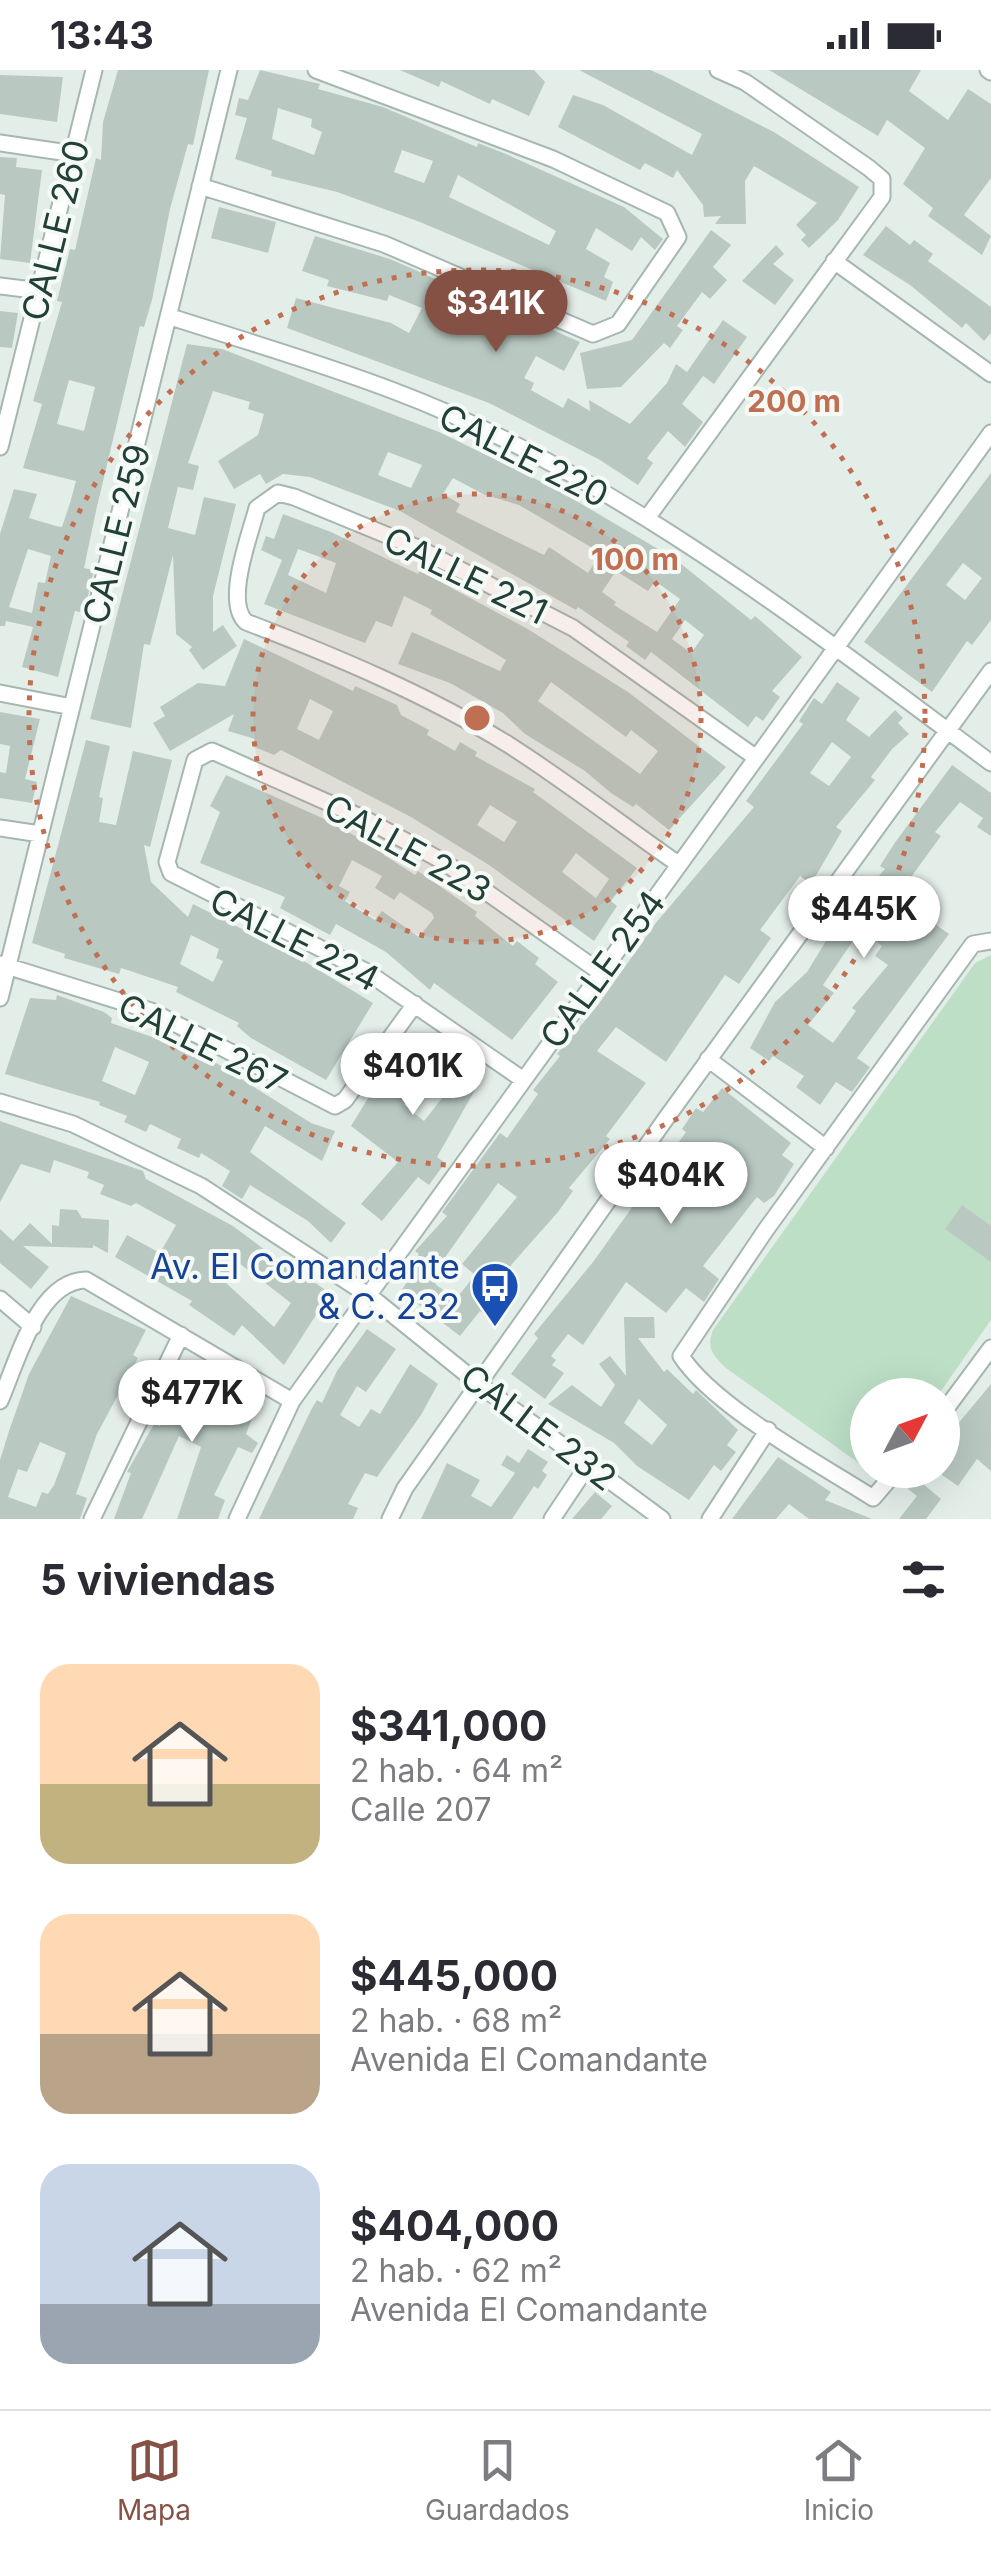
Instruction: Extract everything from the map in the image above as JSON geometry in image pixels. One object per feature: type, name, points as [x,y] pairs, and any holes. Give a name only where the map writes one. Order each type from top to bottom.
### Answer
[{"type":"street","name":"CALLE 260","points":[[0,448],[3,422],[41,291],[94,70]]},
{"type":"street","name":"CALLE 259","points":[[0,998],[4,965],[171,316],[229,70]]},
{"type":"street","points":[[200,186],[384,244],[593,334],[618,324],[678,237],[666,213],[536,152],[316,70]]},
{"type":"street","points":[[647,518],[882,197],[882,179],[744,82],[718,70]]},
{"type":"street","points":[[0,143],[75,154]]},
{"type":"street","points":[[834,261],[991,374]]},
{"type":"street","points":[[0,286],[41,291]]},
{"type":"street","name":"CALLE 220","points":[[171,316],[396,391],[530,454],[647,518],[836,648],[991,763]]},
{"type":"street","name":"CALLE 254","points":[[237,1519],[292,1401],[371,1297],[522,1079],[991,433]]},
{"type":"street","name":"CALLE 221","points":[[678,864],[509,746],[455,715],[239,616],[235,598],[257,508],[278,493],[418,548],[574,628],[755,758]]},
{"type":"street","points":[[390,1519],[405,1488],[708,1060],[991,671]]},
{"type":"street","points":[[0,694],[72,707]]},
{"type":"street","name":"CALLE 223","points":[[202,756],[212,752],[367,820],[444,862],[600,972]]},
{"type":"street","name":"CALLE 224","points":[[202,756],[195,760],[176,828],[167,862],[171,872],[318,944],[522,1079]]},
{"type":"street","points":[[0,828],[40,834]]},
{"type":"street","points":[[850,1483],[768,1430],[692,1373],[681,1356],[765,1231],[973,944],[987,941]]},
{"type":"street","name":"CALLE 267","points":[[4,965],[151,1011],[335,1106],[345,1100],[414,1004]]},
{"type":"street","points":[[708,1060],[826,1148]]},
{"type":"street","name":"CALLE 232","points":[[0,1102],[72,1124],[133,1150],[200,1186],[371,1297],[480,1386],[662,1519]]},
{"type":"street","points":[[0,1401],[33,1327],[56,1291],[70,1280],[86,1280],[292,1401]]},
{"type":"street","points":[[0,1299],[33,1327]]},
{"type":"street","points":[[92,1519],[181,1334]]},
{"type":"street","points":[[960,1390],[991,1348]]},
{"type":"street","points":[[710,1519],[768,1430]]},
{"type":"street","points":[[552,1519],[588,1466]]},
{"type":"street","points":[[858,1488],[873,1498],[881,1488]]},
{"type":"green space","points":[[991,955],[991,1320],[950,1378],[850,1378],[850,1457],[726,1368],[712,1351],[711,1337],[975,963]]},
{"type":"building","points":[[118,70],[209,70],[193,145],[188,144],[170,209],[152,300],[144,327],[140,326],[96,511],[84,568],[94,570],[84,613],[75,611],[58,677],[22,667],[33,627],[6,621],[5,626],[0,626],[0,534],[14,489],[37,494],[29,518],[62,527],[76,481],[23,468],[42,404],[33,401],[62,302],[57,301],[70,249],[75,250],[96,158],[101,160],[103,122]],"holes":[[[69,380],[95,387],[84,431],[57,424]],[[28,549],[51,556],[45,583],[38,582],[32,613],[9,607]]]},
{"type":"building","points":[[260,70],[320,84],[318,89],[383,107],[477,147],[478,143],[624,207],[663,239],[655,250],[641,237],[632,251],[596,228],[586,249],[610,263],[604,277],[613,282],[606,301],[420,222],[337,192],[271,176],[272,171],[235,159],[247,118],[235,115],[239,98],[248,100]],"holes":[[[278,108],[312,119],[311,127],[322,132],[314,155],[272,139]],[[402,150],[433,161],[424,183],[394,172]],[[458,175],[556,231],[549,245],[449,197]]]},
{"type":"building","points":[[400,70],[534,70],[545,82],[529,116],[492,99],[490,104],[441,81],[439,87]]},
{"type":"building","points":[[579,70],[650,70],[774,132],[859,187],[838,220],[809,248],[801,240],[806,235],[796,225],[817,203],[754,166],[745,181],[746,224],[715,224],[721,216],[704,217],[703,205],[677,170],[673,178],[645,163],[640,170],[558,127],[573,95],[603,105],[692,155],[702,134]]},
{"type":"building","points":[[769,70],[921,70],[909,91],[948,120],[968,89],[991,104],[991,178],[964,215],[991,236],[982,255],[928,216],[933,208],[903,184],[925,148],[887,120],[878,136]]},
{"type":"building","points":[[0,75],[63,77],[57,122],[0,114]]},
{"type":"building","points":[[0,157],[17,158],[16,167],[42,170],[30,263],[0,259],[5,195],[0,194]]},
{"type":"building","points":[[219,207],[276,222],[268,253],[211,238]]},
{"type":"building","points":[[886,226],[910,245],[914,240],[933,254],[928,261],[991,307],[991,333],[984,341],[966,323],[962,328],[910,285],[863,255]]},
{"type":"building","points":[[711,230],[731,245],[713,267],[727,280],[710,299],[702,292],[677,326],[683,330],[670,348],[664,343],[621,387],[587,389],[580,353],[632,340]]},
{"type":"building","points":[[315,236],[390,259],[580,342],[564,371],[536,356],[524,378],[534,383],[531,390],[563,408],[568,398],[590,411],[589,400],[630,424],[667,383],[676,364],[687,372],[723,320],[747,337],[714,384],[703,376],[682,404],[703,422],[685,447],[668,431],[647,458],[653,463],[638,485],[600,460],[489,403],[287,328],[296,298],[391,323],[409,333],[422,308],[389,295],[387,301],[327,286],[329,280],[302,271]]},
{"type":"building","points":[[776,245],[784,254],[773,264],[794,280],[775,305],[742,281]]},
{"type":"building","points":[[0,311],[18,313],[12,348],[0,347]]},
{"type":"building","points":[[187,344],[222,349],[439,432],[556,489],[675,559],[751,620],[755,616],[802,657],[772,691],[780,697],[763,721],[756,716],[748,727],[651,652],[645,660],[626,646],[629,642],[578,607],[576,610],[400,511],[310,477],[283,474],[266,484],[260,474],[234,489],[218,461],[258,435],[264,414],[248,409],[250,402],[213,391],[188,463],[199,466],[193,490],[178,487],[168,528],[195,535],[204,497],[236,504],[213,596],[213,632],[223,625],[237,646],[203,670],[189,650],[192,647],[176,634],[173,555],[150,645],[144,644],[131,728],[90,719]],"holes":[[[388,452],[422,465],[411,488],[378,475]],[[453,478],[483,494],[519,505],[601,553],[588,573],[549,547],[544,555],[456,512],[460,504],[443,494]],[[616,571],[648,591],[655,581],[680,599],[657,632],[614,605],[616,602],[602,592]],[[685,620],[704,635],[691,653],[672,639]]]},
{"type":"building","points":[[991,473],[991,620],[972,645],[967,641],[932,692],[864,642]],"holes":[[[963,563],[982,578],[965,600],[946,585]]]},
{"type":"building","points":[[283,514],[331,532],[418,574],[420,571],[526,628],[628,692],[726,767],[669,830],[636,804],[633,807],[525,734],[503,713],[450,683],[398,664],[412,632],[500,671],[506,660],[430,614],[432,610],[404,596],[392,627],[376,621],[365,643],[264,604],[282,560],[261,550],[266,536],[274,539]],"holes":[[[298,549],[336,563],[326,593],[288,575]],[[551,682],[626,737],[631,730],[658,751],[640,774],[538,701]]]},
{"type":"building","points":[[244,639],[353,691],[355,686],[397,705],[401,715],[429,730],[427,735],[455,751],[460,742],[477,752],[475,756],[535,789],[533,792],[637,868],[611,901],[617,906],[594,941],[489,865],[411,817],[281,750],[274,755],[252,746],[255,739],[228,731],[234,714],[170,751],[153,723],[165,716],[160,707],[198,683],[225,686]],"holes":[[[310,699],[333,711],[319,740],[297,729]],[[490,805],[517,822],[504,842],[477,825]],[[576,853],[609,879],[596,898],[562,872]]]},
{"type":"building","points":[[837,682],[860,698],[846,720],[869,737],[895,710],[903,718],[898,723],[909,734],[892,749],[871,777],[875,780],[836,827],[842,831],[811,884],[800,876],[760,930],[771,938],[739,984],[725,975],[666,1062],[616,1027],[597,1051],[646,1083],[606,1136],[610,1139],[569,1188],[573,1191],[558,1212],[512,1264],[496,1289],[510,1301],[494,1322],[480,1311],[460,1336],[401,1291],[407,1282],[402,1279],[419,1254],[415,1251],[447,1216],[442,1212],[500,1133],[507,1138],[538,1094],[533,1090],[560,1056],[557,1054],[598,1005],[655,924],[754,807],[746,801],[803,724],[799,721],[814,698],[822,704]],"holes":[[[832,742],[851,757],[829,786],[810,773]],[[498,1183],[517,1197],[462,1264],[475,1275],[456,1299],[435,1284],[452,1261],[446,1256]]]},
{"type":"building","points":[[0,712],[40,719],[25,779],[37,782],[32,803],[0,798],[0,772],[6,773],[10,746],[0,744]]},
{"type":"building","points":[[86,740],[110,746],[99,797],[103,798],[99,822],[116,825],[133,751],[172,760],[150,847],[144,845],[151,882],[188,917],[193,904],[246,931],[248,927],[373,1003],[326,1080],[251,1038],[237,1026],[239,1023],[176,992],[178,987],[121,968],[119,974],[64,958],[65,954],[32,943]],"holes":[[[191,935],[219,949],[216,958],[223,961],[213,982],[180,964]]]},
{"type":"building","points":[[952,765],[991,793],[991,836],[977,827],[983,818],[960,802],[935,832],[941,836],[903,888],[908,892],[899,905],[892,900],[878,919],[907,940],[924,916],[949,934],[857,1058],[870,1067],[852,1092],[836,1082],[820,1105],[796,1087],[804,1076],[773,1056],[769,1061],[750,1048],[775,1002],[807,972],[837,923],[885,869],[880,866]],"holes":[[[861,929],[882,946],[875,956],[888,965],[852,1008],[856,1011],[833,1043],[808,1025],[834,993],[823,985]]]},
{"type":"building","points":[[226,775],[322,818],[385,852],[415,875],[418,871],[477,912],[475,916],[513,946],[517,941],[539,958],[535,964],[558,982],[512,1040],[434,983],[430,990],[386,952],[336,924],[330,935],[280,908],[285,897],[200,863],[220,812],[210,806]],"holes":[[[352,860],[382,876],[375,888],[394,900],[400,892],[432,913],[434,918],[419,937],[382,911],[375,920],[345,901],[350,892],[339,886]]]},
{"type":"building","points":[[57,995],[104,1012],[112,1018],[111,1023],[202,1054],[311,1123],[335,1131],[322,1161],[265,1126],[250,1152],[346,1223],[331,1243],[308,1221],[250,1185],[242,1199],[222,1186],[230,1171],[201,1153],[199,1158],[177,1148],[181,1139],[150,1124],[146,1132],[124,1122],[127,1116],[99,1105],[100,1102],[5,1074],[30,998],[56,1000]],"holes":[[[115,1047],[149,1062],[135,1095],[102,1081]]]},
{"type":"building","points":[[418,1033],[480,1081],[437,1157],[445,1163],[429,1185],[418,1177],[382,1221],[361,1204],[398,1162],[351,1126],[383,1074]],"holes":[[[428,1072],[450,1088],[424,1121],[404,1105]]]},
{"type":"building","points":[[722,1088],[791,1143],[782,1155],[794,1164],[774,1196],[764,1203],[757,1197],[703,1266],[719,1279],[704,1302],[686,1288],[666,1313],[626,1282],[583,1345],[568,1334],[551,1356],[556,1360],[552,1365],[564,1373],[545,1399],[511,1374],[538,1338],[534,1334],[593,1262],[686,1132],[682,1129],[696,1108],[703,1112]]},
{"type":"building","points":[[0,1121],[143,1171],[146,1179],[233,1226],[306,1281],[308,1278],[330,1293],[284,1365],[242,1325],[234,1336],[189,1305],[192,1301],[115,1257],[127,1235],[160,1253],[176,1225],[136,1203],[131,1206],[100,1194],[104,1185],[87,1178],[89,1172],[54,1160],[50,1173],[21,1164],[0,1202]],"holes":[[[239,1263],[291,1303],[274,1327],[225,1282]]]},
{"type":"building","points":[[962,1205],[991,1226],[991,1262],[945,1229]]},
{"type":"building","points":[[60,1209],[77,1210],[82,1218],[109,1220],[108,1253],[93,1245],[23,1246],[49,1267],[31,1289],[0,1263],[0,1229],[13,1241],[30,1223],[52,1244],[52,1225],[59,1226]]},
{"type":"building","points":[[71,1296],[146,1330],[133,1355],[138,1358],[97,1434],[76,1494],[87,1498],[80,1519],[0,1519],[0,1460],[29,1374]],"holes":[[[40,1442],[66,1453],[54,1485],[48,1494],[42,1492],[36,1507],[8,1497],[18,1469],[27,1472]]]},
{"type":"building","points":[[624,1317],[654,1317],[655,1338],[638,1338],[664,1372],[667,1369],[693,1394],[696,1390],[738,1430],[727,1445],[736,1452],[721,1471],[714,1465],[689,1500],[637,1466],[614,1443],[548,1404],[572,1385],[601,1407],[615,1385],[599,1364],[610,1356],[626,1376]],"holes":[[[639,1399],[667,1425],[652,1445],[624,1423]]]},
{"type":"building","points":[[367,1329],[396,1349],[366,1392],[357,1386],[340,1415],[359,1427],[371,1409],[380,1414],[410,1364],[438,1384],[421,1415],[377,1477],[365,1473],[348,1504],[358,1508],[353,1519],[259,1519],[311,1410],[317,1400],[322,1403],[337,1371]]},
{"type":"building","points":[[185,1363],[258,1403],[246,1434],[258,1443],[252,1453],[238,1447],[214,1495],[225,1500],[218,1519],[177,1519],[201,1447],[179,1436],[142,1519],[114,1519],[131,1473],[127,1472],[154,1424],[160,1426],[178,1391],[171,1387]]},
{"type":"building","points":[[991,1384],[991,1471],[977,1459],[960,1483],[960,1421]]},
{"type":"building","points":[[528,1449],[548,1462],[542,1471],[547,1475],[538,1489],[534,1486],[512,1519],[421,1519],[447,1463],[480,1480],[471,1496],[491,1507],[515,1473],[501,1465],[507,1455],[519,1463]]},
{"type":"building","points":[[778,1457],[831,1492],[825,1500],[872,1519],[809,1519],[789,1504],[776,1519],[732,1519]]},
{"type":"building","points":[[928,1488],[941,1499],[926,1519],[899,1519],[917,1496],[908,1489]]},
{"type":"building","points":[[595,1492],[612,1506],[601,1519],[572,1519]]},
{"type":"place","name":"Av. El Comandante & C. 232","points":[[495,1328]]}]
